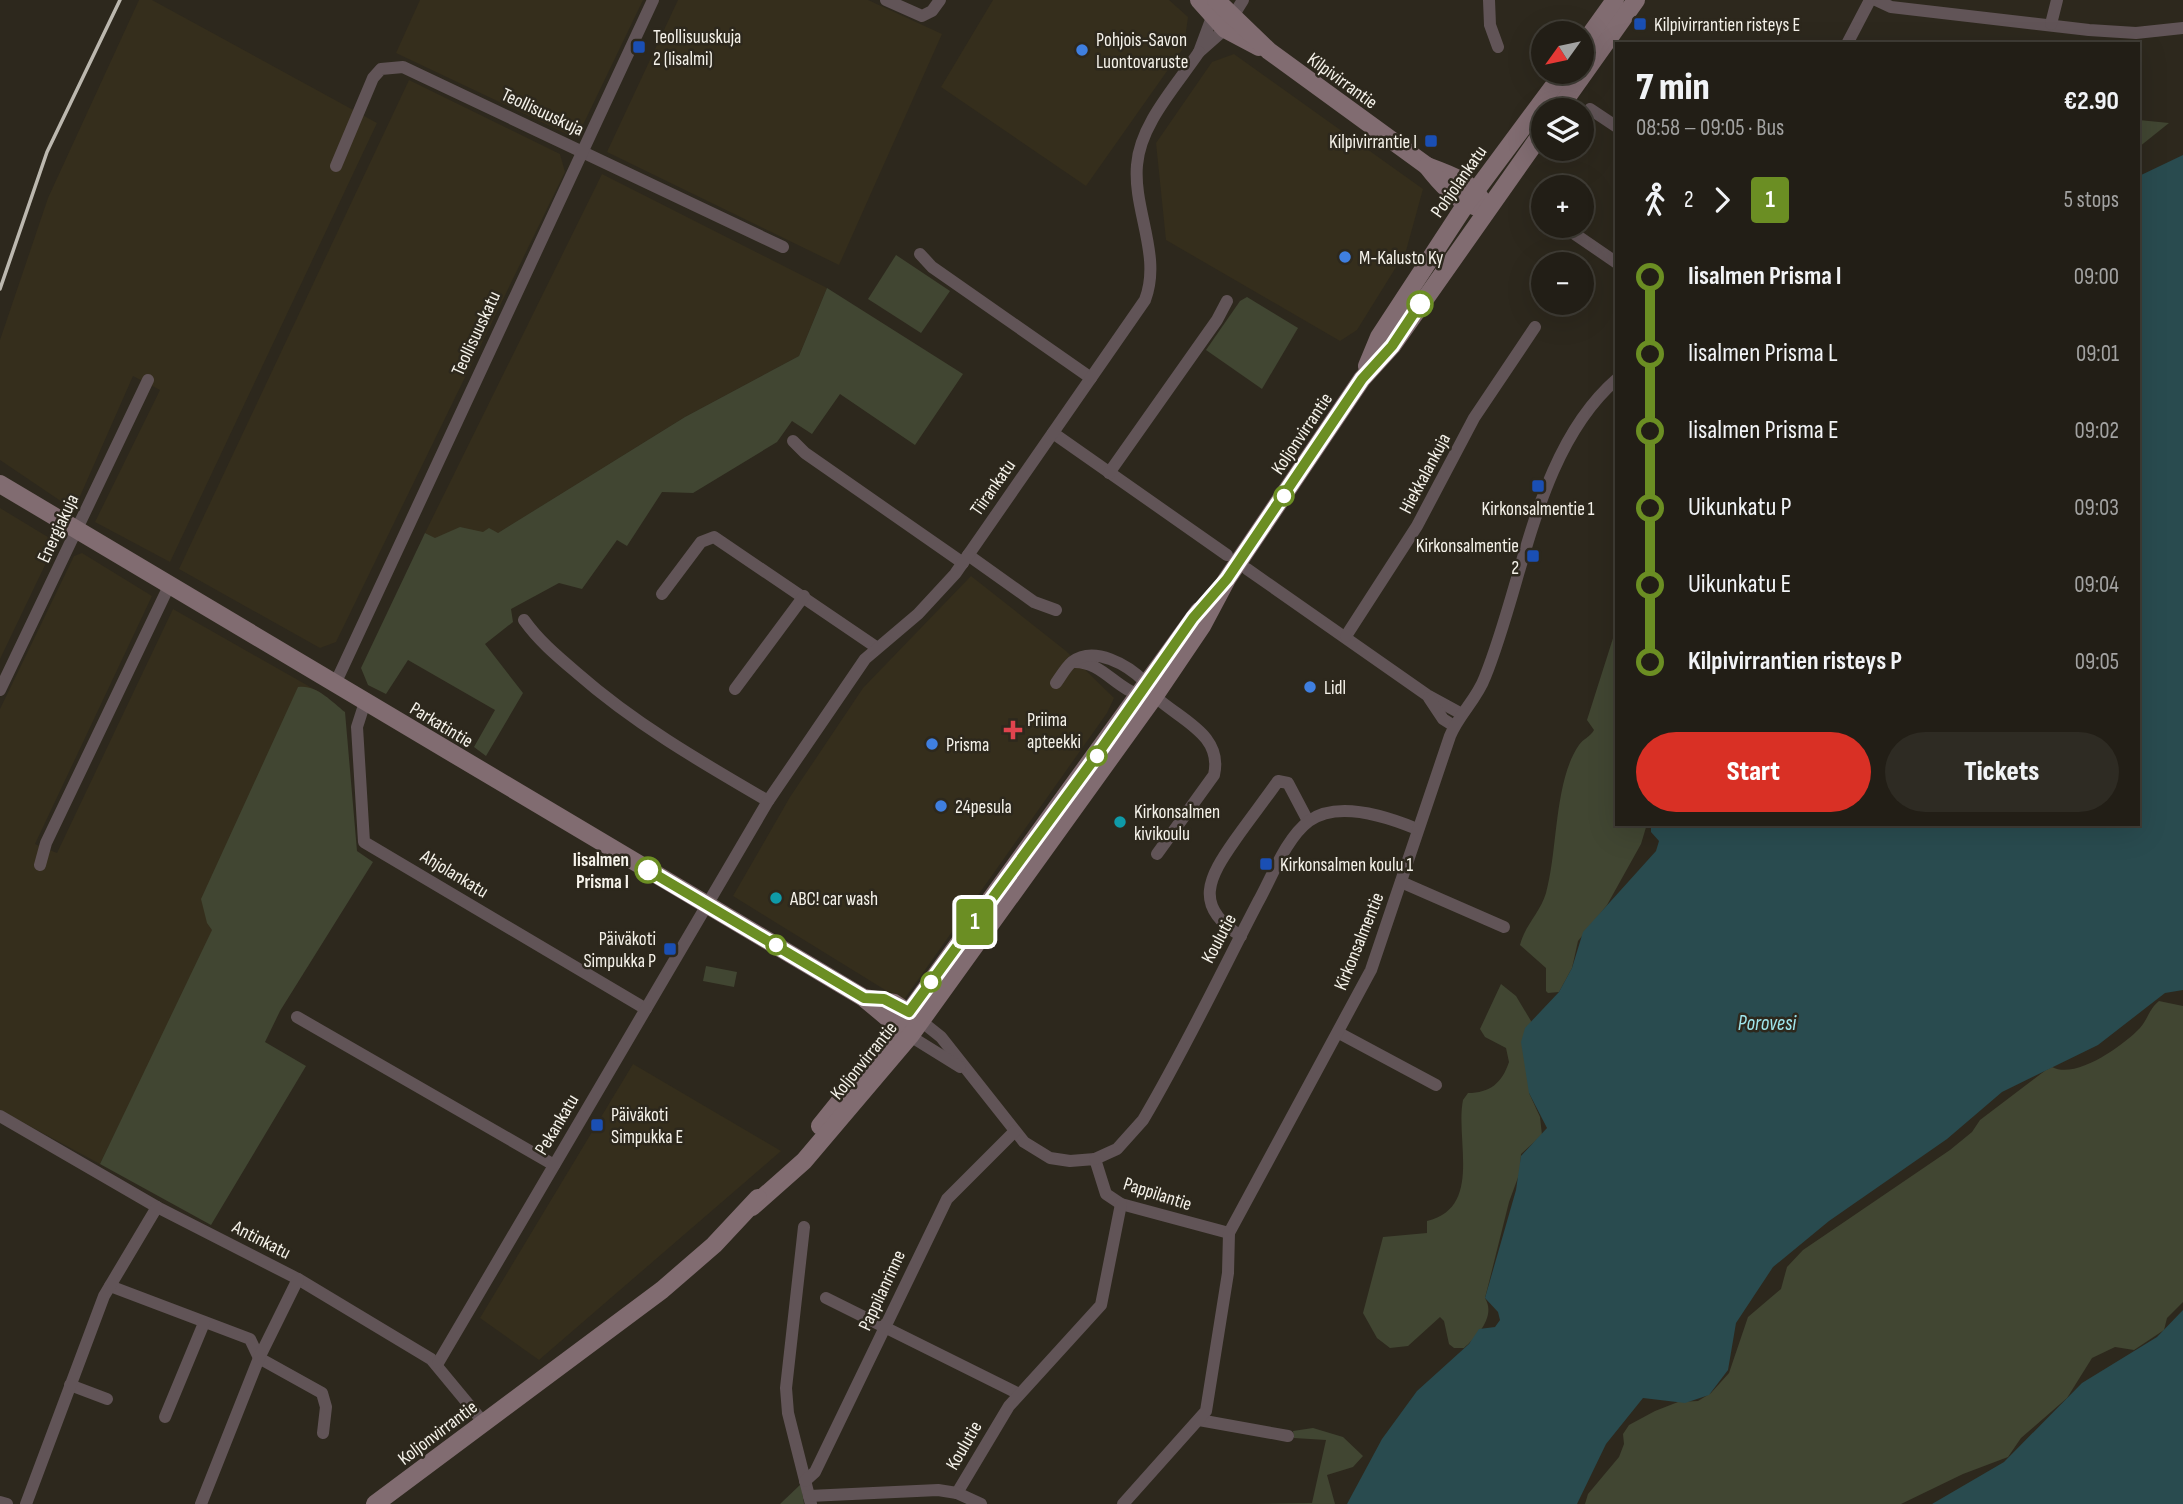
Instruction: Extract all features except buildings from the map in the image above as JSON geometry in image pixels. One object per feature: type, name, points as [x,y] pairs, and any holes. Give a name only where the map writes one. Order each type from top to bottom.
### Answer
[{"type":"main road","name":"Kilpivirrantie","points":[[1199,0],[1217,4],[1230,23],[1427,166],[1440,183],[1471,197],[1486,209]]},
{"type":"main road","points":[[1594,29],[1615,0]]},
{"type":"main road","points":[[1567,98],[1636,0]]},
{"type":"main road","name":"Pohjolankatu","points":[[1362,379],[1379,337],[1471,197],[1555,84]]},
{"type":"main road","name":"Pohjolankatu","points":[[1362,379],[1392,346],[1531,148]]},
{"type":"main road","name":"Koljonvirrantie","points":[[375,1504],[662,1290],[804,1161],[915,1016],[1146,691],[1202,626],[1227,579],[1362,379]]},
{"type":"main road","name":"Parkatintie","points":[[0,484],[76,532],[864,998],[904,1031]]},
{"type":"main road","name":"Parkatintie","points":[[864,998],[884,999],[915,1016]]},
{"type":"street","name":"Teollisuuskatu","points":[[335,684],[653,0]]},
{"type":"street","points":[[886,0],[914,14],[927,16],[940,0]]},
{"type":"street","points":[[1230,23],[1243,0]]},
{"type":"street","points":[[1489,0],[1490,25],[1498,47]]},
{"type":"street","points":[[1848,42],[1870,0]]},
{"type":"street","points":[[1876,0],[1891,7],[2136,33],[2183,28]]},
{"type":"street","points":[[2051,24],[2057,0]]},
{"type":"street","name":"Tiirankatu","points":[[1199,52],[1217,4]]},
{"type":"street","name":"Tiirankatu","points":[[708,905],[768,801],[857,669],[876,647],[926,607],[966,559],[1149,291],[1150,267],[1136,175],[1139,153],[1148,128],[1199,52],[1230,23]]},
{"type":"street","name":"Teollisuuskuja","points":[[336,166],[373,78],[380,69],[390,66],[403,67],[783,247]]},
{"type":"street","points":[[1594,112],[1615,126]]},
{"type":"street","points":[[1581,238],[1615,262]]},
{"type":"street","points":[[920,254],[932,267],[1091,378]]},
{"type":"street","points":[[1109,473],[1217,320],[1227,301]]},
{"type":"street","name":"Hiekkalankuja","points":[[1346,636],[1417,526],[1474,418],[1535,327]]},
{"type":"street","name":"Energiakuja","points":[[0,690],[148,380]]},
{"type":"street","name":"Kirkonsalmentie","points":[[1123,1504],[1199,1420],[1210,1398],[1228,1273],[1229,1233],[1339,1032],[1380,950],[1417,829],[1454,726],[1485,677],[1554,467],[1583,413],[1615,381]]},
{"type":"street","points":[[1053,433],[1227,555]]},
{"type":"street","points":[[793,441],[805,453],[966,559],[1034,602],[1056,610]]},
{"type":"street","points":[[662,594],[701,542],[714,537],[876,647]]},
{"type":"street","points":[[1247,569],[1427,695],[1460,713]]},
{"type":"street","points":[[40,865],[46,843],[170,586]]},
{"type":"street","points":[[735,690],[804,596]]},
{"type":"street","points":[[524,620],[537,638],[611,703],[652,733],[768,801]]},
{"type":"street","points":[[1056,683],[1071,662],[1084,655],[1097,655],[1208,738],[1217,761],[1214,775],[1157,854]]},
{"type":"street","points":[[1427,695],[1443,719],[1454,726]]},
{"type":"street","name":"Ahjolankatu","points":[[365,702],[357,727],[365,842],[646,1009]]},
{"type":"street","points":[[1241,936],[1222,922],[1213,908],[1209,889],[1214,870],[1278,781],[1288,783],[1308,821],[1326,813],[1341,812],[1364,814],[1417,829]]},
{"type":"street","name":"Koulutie","points":[[1095,1159],[1117,1149],[1143,1120],[1291,842],[1308,821]]},
{"type":"street","points":[[1401,882],[1504,927]]},
{"type":"street","name":"Pekankatu","points":[[438,1363],[708,905]]},
{"type":"street","points":[[915,1016],[941,1037],[1015,1131],[1032,1148],[1050,1158],[1070,1161],[1095,1159]]},
{"type":"street","points":[[297,1017],[554,1165]]},
{"type":"street","points":[[904,1031],[972,1075]]},
{"type":"street","points":[[1339,1032],[1436,1085]]},
{"type":"street","name":"Antinkatu","points":[[0,1116],[157,1207],[299,1279],[438,1363],[484,1423]]},
{"type":"street","name":"Pappilanrinne","points":[[805,1481],[815,1472],[947,1199],[958,1184],[1015,1131]]},
{"type":"street","name":"Pappilantie","points":[[1095,1159],[1106,1194],[1121,1204],[1229,1233]]},
{"type":"street","name":"Koulutie","points":[[957,1493],[1001,1418],[1101,1305],[1121,1204]]},
{"type":"street","points":[[26,1504],[110,1286],[157,1207]]},
{"type":"street","points":[[804,1227],[786,1388],[788,1413],[810,1500],[938,1490],[957,1493],[981,1504]]},
{"type":"street","points":[[201,1504],[259,1358],[299,1279]]},
{"type":"street","points":[[110,1286],[250,1339],[259,1358],[322,1393],[326,1407],[323,1433]]},
{"type":"street","points":[[825,1298],[1020,1394]]},
{"type":"street","points":[[165,1417],[204,1323]]},
{"type":"street","points":[[70,1385],[107,1399]]},
{"type":"street","points":[[1199,1420],[1289,1436]]},
{"type":"street","points":[[0,1502],[7,1504]]},
{"type":"shaded area","points":[[139,0],[152,0],[377,123],[170,562],[95,522],[160,390],[133,376],[74,510],[0,460],[0,340],[48,198]]},
{"type":"shaded area","points":[[420,0],[643,0],[582,127],[569,135],[396,53]]},
{"type":"shaded area","points":[[678,0],[868,0],[942,34],[839,265],[607,152]]},
{"type":"shaded area","points":[[993,0],[1169,0],[1188,17],[1184,47],[1086,186],[941,87]]},
{"type":"shaded area","points":[[1234,54],[1423,189],[1406,251],[1357,330],[1340,341],[1166,240],[1156,143],[1212,62]]},
{"type":"shaded area","points":[[409,80],[560,154],[565,172],[336,642],[320,648],[179,569]]},
{"type":"shaded area","points":[[602,174],[827,288],[799,356],[685,417],[463,555],[425,533]]},
{"type":"shaded area","points":[[0,508],[56,542],[0,659]]},
{"type":"shaded area","points":[[82,553],[152,596],[35,844],[57,853],[173,609],[319,692],[191,978],[100,1164],[0,1110],[0,709],[74,556]]},
{"type":"shaded area","points":[[971,576],[1066,651],[1114,698],[1107,713],[903,1001],[733,896],[790,797],[863,688]]},
{"type":"shaded area","points":[[633,1064],[781,1151],[539,1360],[480,1318]]},
{"type":"green space","points":[[2140,120],[2169,123],[2140,146]]},
{"type":"green space","points":[[896,255],[950,291],[921,333],[868,299]]},
{"type":"green space","points":[[827,288],[963,374],[915,445],[840,394],[812,434],[792,421],[777,442],[693,493],[662,492],[627,546],[617,540],[582,589],[559,583],[511,609],[513,622],[485,644],[523,693],[486,756],[474,747],[495,710],[408,660],[386,694],[368,685],[361,668],[425,533],[435,538],[460,527],[483,532],[489,528],[498,533],[685,417],[799,356]]},
{"type":"green space","points":[[1247,297],[1298,328],[1262,389],[1206,350],[1240,301]]},
{"type":"green space","points":[[1615,632],[1615,826],[1646,826],[1641,844],[1607,905],[1578,941],[1572,968],[1559,992],[1548,993],[1546,968],[1520,945],[1546,893],[1565,777],[1579,745],[1594,730],[1587,720]]},
{"type":"green space","points":[[298,687],[317,691],[345,712],[357,851],[373,862],[280,1011],[265,1042],[306,1066],[211,1225],[100,1164],[212,930],[207,923],[201,899]]},
{"type":"green space","points":[[706,966],[737,972],[734,987],[703,981]]},
{"type":"green space","points":[[1501,984],[1516,996],[1531,1021],[1529,1093],[1540,1117],[1542,1135],[1521,1154],[1520,1172],[1509,1202],[1485,1298],[1488,1305],[1487,1319],[1480,1332],[1464,1348],[1454,1348],[1449,1344],[1444,1321],[1440,1317],[1408,1346],[1390,1348],[1377,1338],[1363,1313],[1383,1237],[1427,1233],[1427,1221],[1444,1214],[1455,1202],[1461,1188],[1463,1171],[1463,1100],[1468,1093],[1489,1089],[1499,1081],[1509,1062],[1506,1048],[1485,1037],[1480,1029]]},
{"type":"green space","points":[[2159,1001],[2183,1006],[2183,1302],[2167,1318],[2164,1330],[2134,1350],[2115,1347],[2092,1358],[2067,1398],[2021,1438],[2008,1457],[1963,1474],[1901,1504],[1585,1504],[1588,1494],[1619,1457],[1624,1444],[1623,1434],[1629,1425],[1678,1402],[1698,1401],[1711,1393],[1729,1373],[1748,1317],[1781,1289],[1787,1267],[1803,1250],[1950,1150],[1972,1132],[1980,1120],[2046,1070],[2052,1067],[2074,1069],[2086,1065],[2123,1043],[2140,1028]]},
{"type":"green space","points":[[1313,1428],[1343,1437],[1363,1456],[1353,1467],[1327,1475],[1335,1504],[1252,1504],[1312,1503],[1326,1440],[1294,1438],[1293,1431]]},
{"type":"green space","points":[[801,1484],[804,1504],[780,1504]]},
{"type":"water","name":"Porovesi","points":[[2183,155],[2183,990],[2165,993],[2098,1045],[2002,1092],[1947,1139],[1829,1221],[1773,1267],[1736,1323],[1728,1370],[1709,1395],[1685,1403],[1643,1398],[1606,1444],[1577,1504],[1347,1504],[1382,1439],[1417,1391],[1469,1344],[1479,1329],[1495,1327],[1500,1320],[1498,1312],[1485,1298],[1516,1190],[1521,1156],[1547,1128],[1529,1093],[1521,1042],[1525,1028],[1559,992],[1572,968],[1583,932],[1656,851],[1659,841],[1651,832],[1651,826],[2140,826],[2140,176]]},
{"type":"water","points":[[2183,1310],[2183,1504],[1932,1504],[2004,1462],[2082,1383],[2157,1337]]},
{"type":"railway","points":[[0,289],[47,152],[120,0]]},
{"type":"bus line","name":"1","points":[[648,870],[864,998],[884,999],[909,1012],[1092,762],[1193,618],[1227,579],[1362,379],[1392,346],[1420,304]]},
{"type":"place","name":"Kilpivirrantien risteys E","points":[[1640,24]]},
{"type":"place","name":"Teollisuuskuja 2 (Iisalmi)","points":[[639,47]]},
{"type":"place","name":"Pohjois-Savon Luontovaruste","points":[[1082,50]]},
{"type":"place","name":"Kilpivirrantie I","points":[[1431,141]]},
{"type":"place","name":"M-Kalusto Ky","points":[[1345,257]]},
{"type":"place","name":"Kirkonsalmentie 1","points":[[1538,486]]},
{"type":"place","name":"Kirkonsalmentie 2","points":[[1533,556]]},
{"type":"place","name":"Lidl","points":[[1310,687]]},
{"type":"place","name":"Priima apteekki","points":[[1013,730]]},
{"type":"place","name":"Prisma","points":[[932,744]]},
{"type":"place","name":"24pesula","points":[[941,806]]},
{"type":"place","name":"Kirkonsalmen kivikoulu","points":[[1120,822]]},
{"type":"place","name":"Kirkonsalmen koulu 1","points":[[1266,864]]},
{"type":"place","name":"Iisalmen Prisma I","points":[[648,870]]},
{"type":"place","name":"ABC! car wash","points":[[776,898]]},
{"type":"place","name":"Päiväkoti Simpukka P","points":[[670,949]]},
{"type":"place","name":"Päiväkoti Simpukka E","points":[[597,1125]]}]
